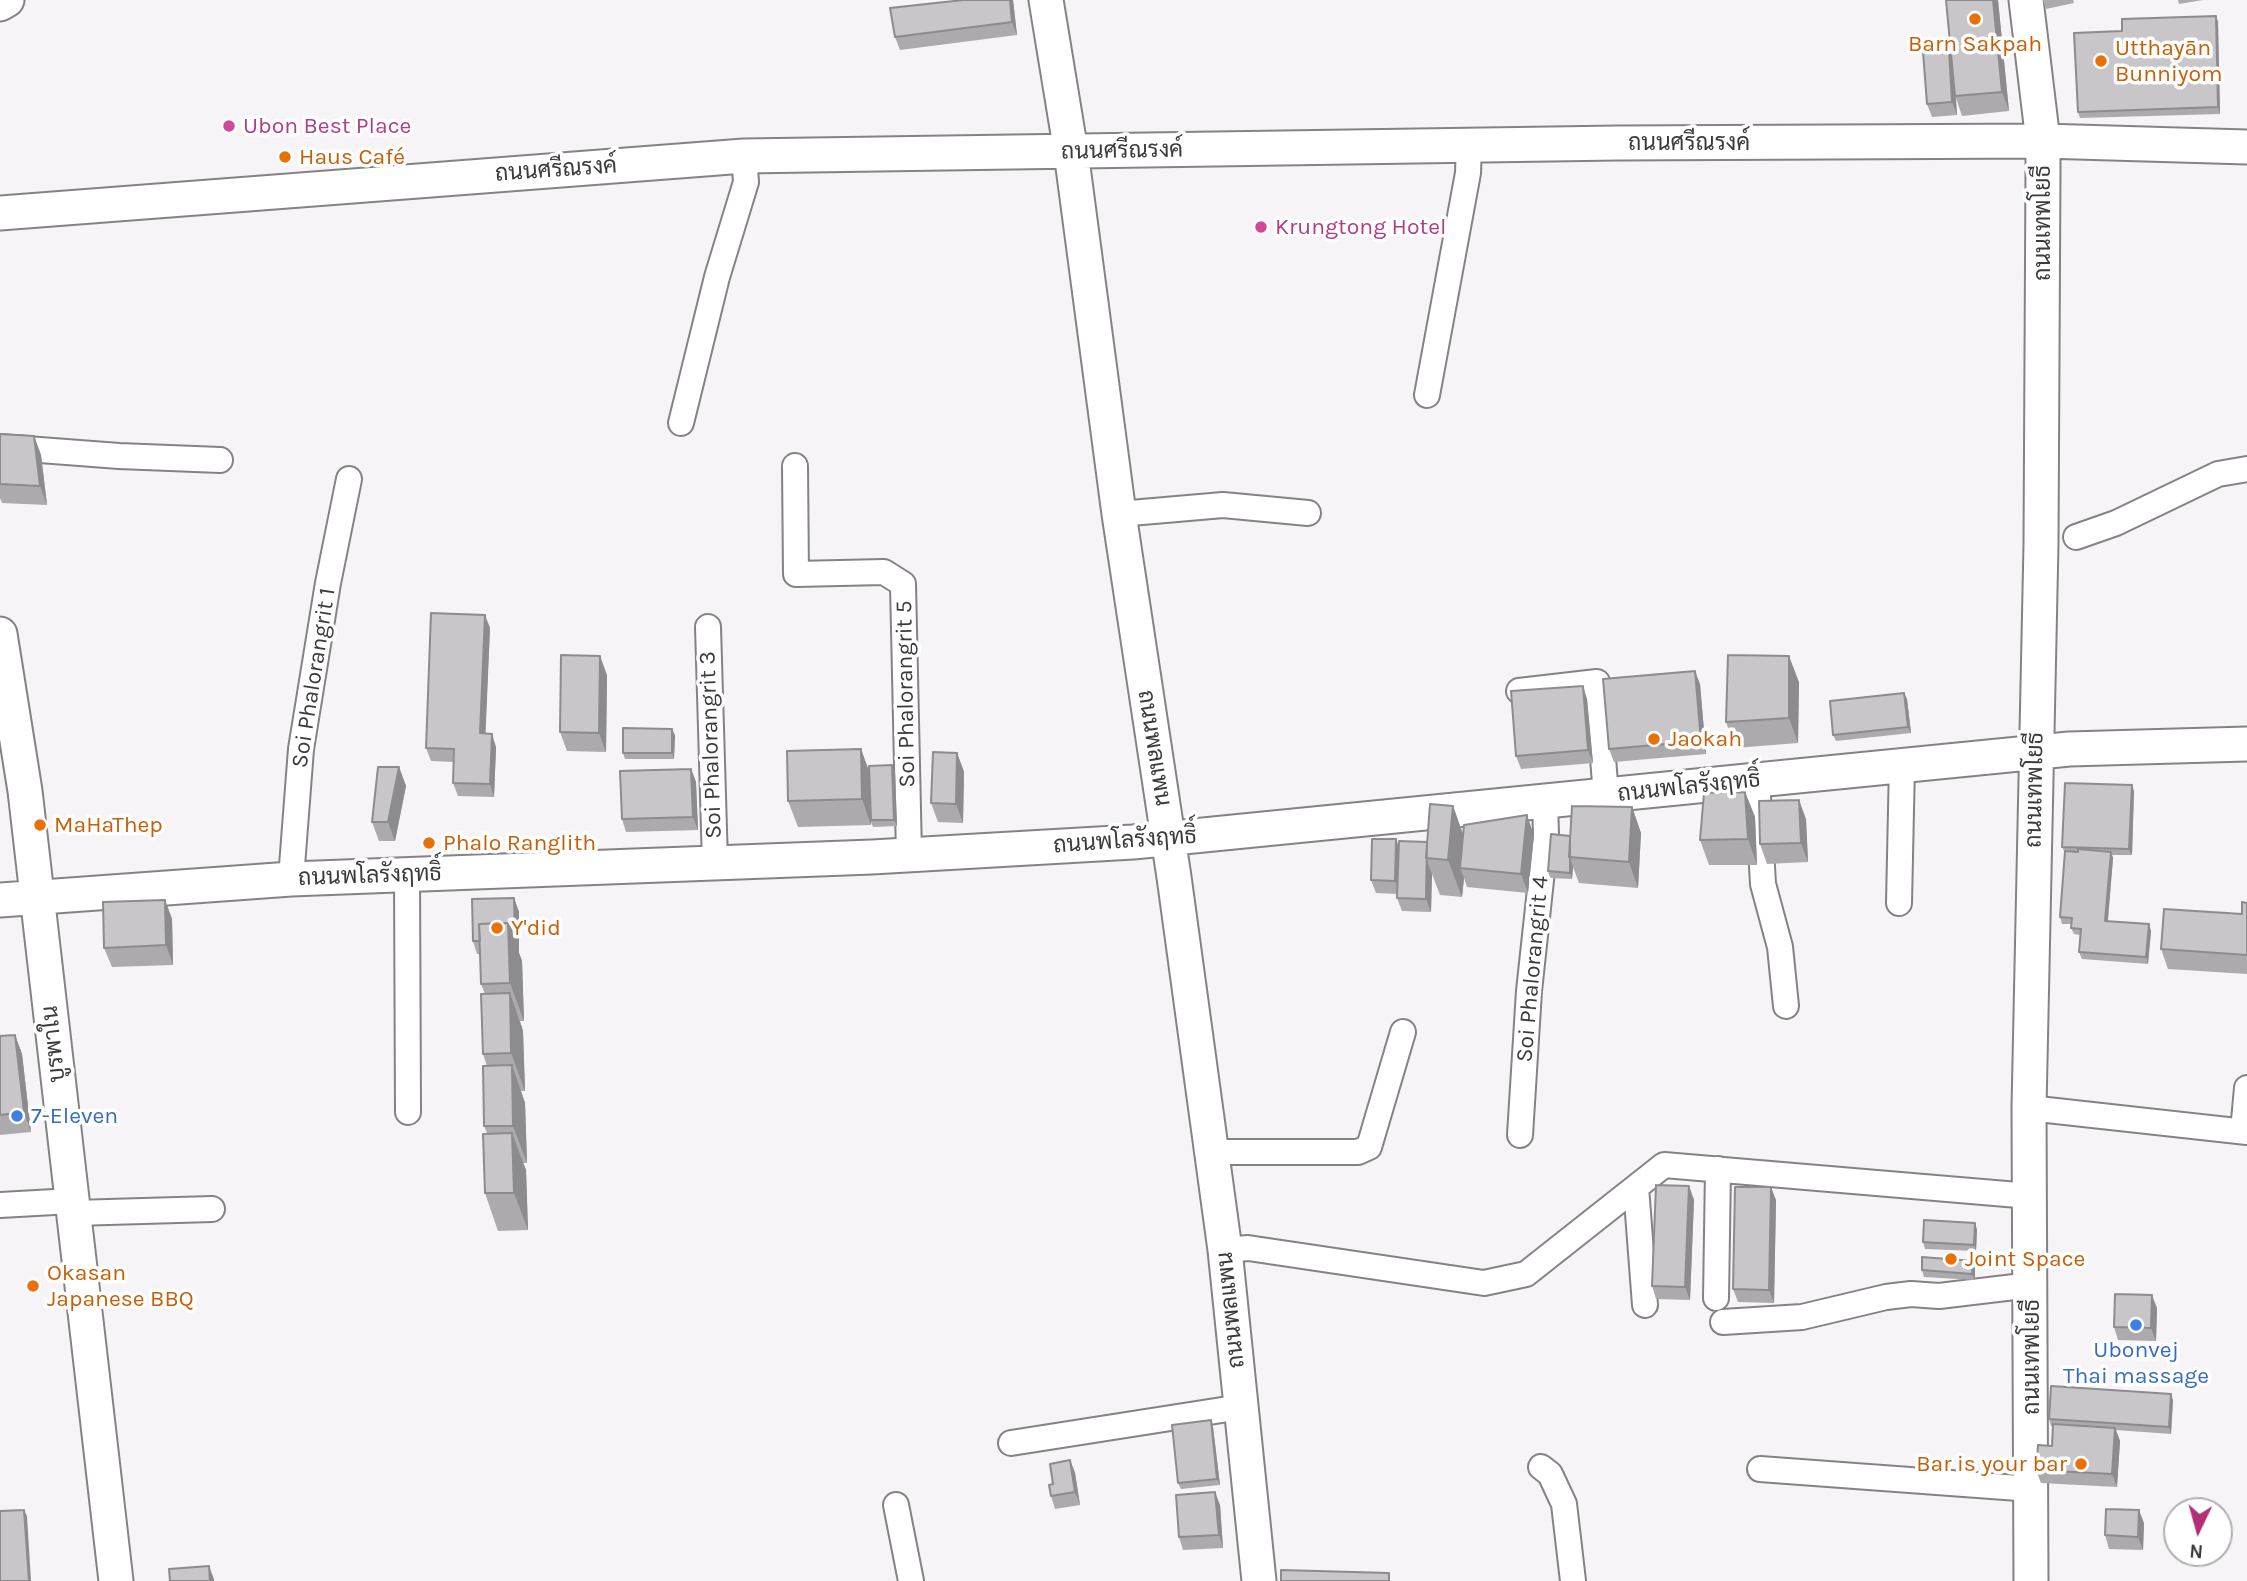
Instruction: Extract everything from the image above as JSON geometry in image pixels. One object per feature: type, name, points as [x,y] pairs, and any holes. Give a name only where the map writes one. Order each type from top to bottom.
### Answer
[{"type":"street","points":[[0,4],[7,0]]},
{"type":"street","name":"ถนนพลแพน","points":[[1046,0],[1071,152],[1119,514],[1212,1152],[1225,1250],[1259,1581]]},
{"type":"street","name":"ถนนเทพโยธี","points":[[2026,0],[2043,141],[2041,530],[2029,1108],[2031,1581]]},
{"type":"street","name":"ถนนศรีณรงค์","points":[[0,213],[744,156],[1469,145],[2043,141],[2247,147]]},
{"type":"street","points":[[1427,395],[1468,173],[1469,145]]},
{"type":"street","points":[[681,423],[717,277],[746,182],[744,156]]},
{"type":"street","points":[[0,447],[220,460]]},
{"type":"street","name":"Soi Phalorangrit 5","points":[[795,466],[796,574],[884,572],[903,584],[909,855]]},
{"type":"street","points":[[2076,537],[2116,523],[2218,474],[2247,469]]},
{"type":"street","name":"Soi Phalorangrit 1","points":[[291,879],[300,749],[349,479]]},
{"type":"street","points":[[1119,514],[1223,505],[1308,513]]},
{"type":"street","name":"Soi Phalorangrit 3","points":[[708,627],[715,863]]},
{"type":"street","name":"บูรพาใน","points":[[0,634],[37,897],[116,1581]]},
{"type":"street","points":[[1519,691],[1622,680]]},
{"type":"street","points":[[1597,682],[1606,796]]},
{"type":"street","name":"ถนนพโลรังฤทธิ์","points":[[0,900],[291,879],[909,855],[1168,839],[2069,748],[2247,744]]},
{"type":"street","points":[[1899,903],[1902,764]]},
{"type":"street","points":[[1758,779],[1763,884],[1780,947],[1786,1006]]},
{"type":"street","name":"Soi Phalorangrit 4","points":[[1520,1135],[1529,991],[1546,834],[1545,802]]},
{"type":"street","points":[[407,875],[408,1112]]},
{"type":"street","points":[[1212,1152],[1358,1152],[1369,1147],[1404,1032]]},
{"type":"street","points":[[2029,1108],[2245,1131],[2247,1088]]},
{"type":"street","points":[[1225,1250],[1248,1248],[1484,1283],[1526,1274],[1664,1165],[2030,1196]]},
{"type":"street","points":[[1716,1298],[1718,1169]]},
{"type":"street","points":[[1636,1187],[1645,1305]]},
{"type":"street","points":[[0,1205],[212,1209]]},
{"type":"street","points":[[1723,1322],[1802,1317],[1886,1297],[1911,1294],[1939,1297],[2031,1285]]},
{"type":"street","points":[[1011,1443],[1241,1407]]},
{"type":"street","points":[[1541,1467],[1550,1474],[1564,1504],[1573,1581]]},
{"type":"street","points":[[1760,1469],[2032,1489]]},
{"type":"street","points":[[896,1505],[911,1581]]},
{"type":"building","points":[[963,0],[1010,0],[1012,22],[895,37],[890,8]]},
{"type":"building","points":[[1946,0],[1993,0],[2002,92],[1955,96]]},
{"type":"building","points":[[2216,16],[2218,107],[2078,112],[2074,33],[2122,31],[2122,19]]},
{"type":"building","points":[[1949,50],[1952,102],[1927,104],[1923,52]]},
{"type":"building","points":[[0,434],[34,436],[40,486],[0,484]]},
{"type":"building","points":[[431,613],[485,615],[480,733],[492,734],[490,784],[453,783],[454,749],[426,748]]},
{"type":"building","points":[[561,655],[600,656],[599,733],[560,732]]},
{"type":"building","points":[[1728,655],[1789,656],[1789,718],[1726,722]]},
{"type":"building","points":[[1695,671],[1701,741],[1609,749],[1603,679]]},
{"type":"building","points":[[1583,686],[1588,750],[1516,756],[1511,691]]},
{"type":"building","points":[[1904,693],[1908,727],[1833,735],[1830,701]]},
{"type":"building","points":[[623,728],[672,729],[672,753],[623,753]]},
{"type":"building","points":[[861,749],[862,799],[788,801],[787,751]]},
{"type":"building","points":[[933,752],[957,753],[956,804],[931,803]]},
{"type":"building","points":[[892,765],[894,820],[871,820],[869,766]]},
{"type":"building","points":[[378,767],[399,767],[388,822],[372,822]]},
{"type":"building","points":[[691,769],[693,817],[622,819],[620,771]]},
{"type":"building","points":[[2065,783],[2132,785],[2129,849],[2062,847]]},
{"type":"building","points":[[1745,792],[1748,839],[1700,840],[1704,793]]},
{"type":"building","points":[[1799,800],[1801,843],[1760,844],[1759,801]]},
{"type":"building","points":[[1430,804],[1453,806],[1448,860],[1426,858]]},
{"type":"building","points":[[1572,806],[1632,807],[1629,862],[1569,857]]},
{"type":"building","points":[[1527,815],[1521,874],[1460,868],[1464,825]]},
{"type":"building","points":[[1551,834],[1570,836],[1570,873],[1548,871]]},
{"type":"building","points":[[1372,839],[1396,839],[1395,881],[1371,880]]},
{"type":"building","points":[[1399,841],[1427,842],[1426,899],[1397,898]]},
{"type":"building","points":[[2078,849],[2111,852],[2105,921],[2149,924],[2146,957],[2079,952],[2081,929],[2071,928],[2072,918],[2060,917],[2065,851],[2078,852]]},
{"type":"building","points":[[514,898],[515,940],[508,923],[479,924],[480,941],[473,941],[472,899]]},
{"type":"building","points":[[165,900],[166,945],[104,948],[103,902]]},
{"type":"building","points":[[2242,902],[2247,903],[2247,955],[2161,949],[2164,909],[2242,914]]},
{"type":"building","points":[[508,923],[510,983],[481,984],[479,924]]},
{"type":"building","points":[[510,993],[511,1053],[483,1054],[481,994]]},
{"type":"building","points":[[15,1035],[24,1112],[0,1115],[0,1036]]},
{"type":"building","points":[[512,1065],[513,1126],[484,1126],[483,1066]]},
{"type":"building","points":[[512,1133],[514,1193],[485,1193],[483,1134]]},
{"type":"building","points":[[1656,1185],[1689,1186],[1685,1287],[1652,1286]]},
{"type":"building","points":[[1735,1187],[1771,1187],[1769,1290],[1733,1289]]},
{"type":"building","points":[[1924,1220],[1975,1223],[1974,1245],[1923,1242]]},
{"type":"building","points":[[1922,1257],[1973,1261],[1972,1274],[1922,1270]]},
{"type":"building","points":[[2115,1294],[2152,1295],[2151,1328],[2114,1327]]},
{"type":"building","points":[[2051,1386],[2171,1394],[2169,1427],[2049,1419]]},
{"type":"building","points":[[1211,1420],[1217,1479],[1178,1483],[1172,1425]]},
{"type":"building","points":[[2053,1424],[2115,1428],[2112,1474],[2036,1470],[2038,1445],[2052,1446]]},
{"type":"building","points":[[1070,1460],[1075,1492],[1051,1496],[1049,1485],[1053,1484],[1050,1464]]},
{"type":"building","points":[[1215,1492],[1219,1535],[1179,1537],[1176,1495]]},
{"type":"building","points":[[2106,1509],[2139,1510],[2138,1537],[2105,1535]]},
{"type":"building","points":[[24,1510],[29,1581],[0,1581],[0,1511]]},
{"type":"building","points":[[209,1566],[210,1581],[170,1581],[169,1569]]},
{"type":"building","points":[[1281,1570],[1389,1573],[1389,1581],[1281,1581]]},
{"type":"place","name":"Barn Sakpah","points":[[1975,19]]},
{"type":"place","name":"Utthayān Bunniyom","points":[[2101,61]]},
{"type":"place","name":"Ubon Best Place","points":[[229,126]]},
{"type":"place","name":"Haus Café","points":[[285,157]]},
{"type":"place","name":"Krungtong Hotel","points":[[1261,227]]},
{"type":"place","name":"Jaokah","points":[[1654,739]]},
{"type":"place","name":"MaHaThep","points":[[40,825]]},
{"type":"place","name":"Phalo Ranglith","points":[[429,843]]},
{"type":"place","name":"Y'did","points":[[497,928]]},
{"type":"place","name":"7-Eleven","points":[[17,1116]]},
{"type":"place","name":"Joint Space","points":[[1951,1259]]},
{"type":"place","name":"Okasan Japanese BBQ","points":[[33,1286]]},
{"type":"place","name":"Ubonvej Thai massage","points":[[2136,1325]]},
{"type":"place","name":"Bar is your bar","points":[[2081,1464]]}]
